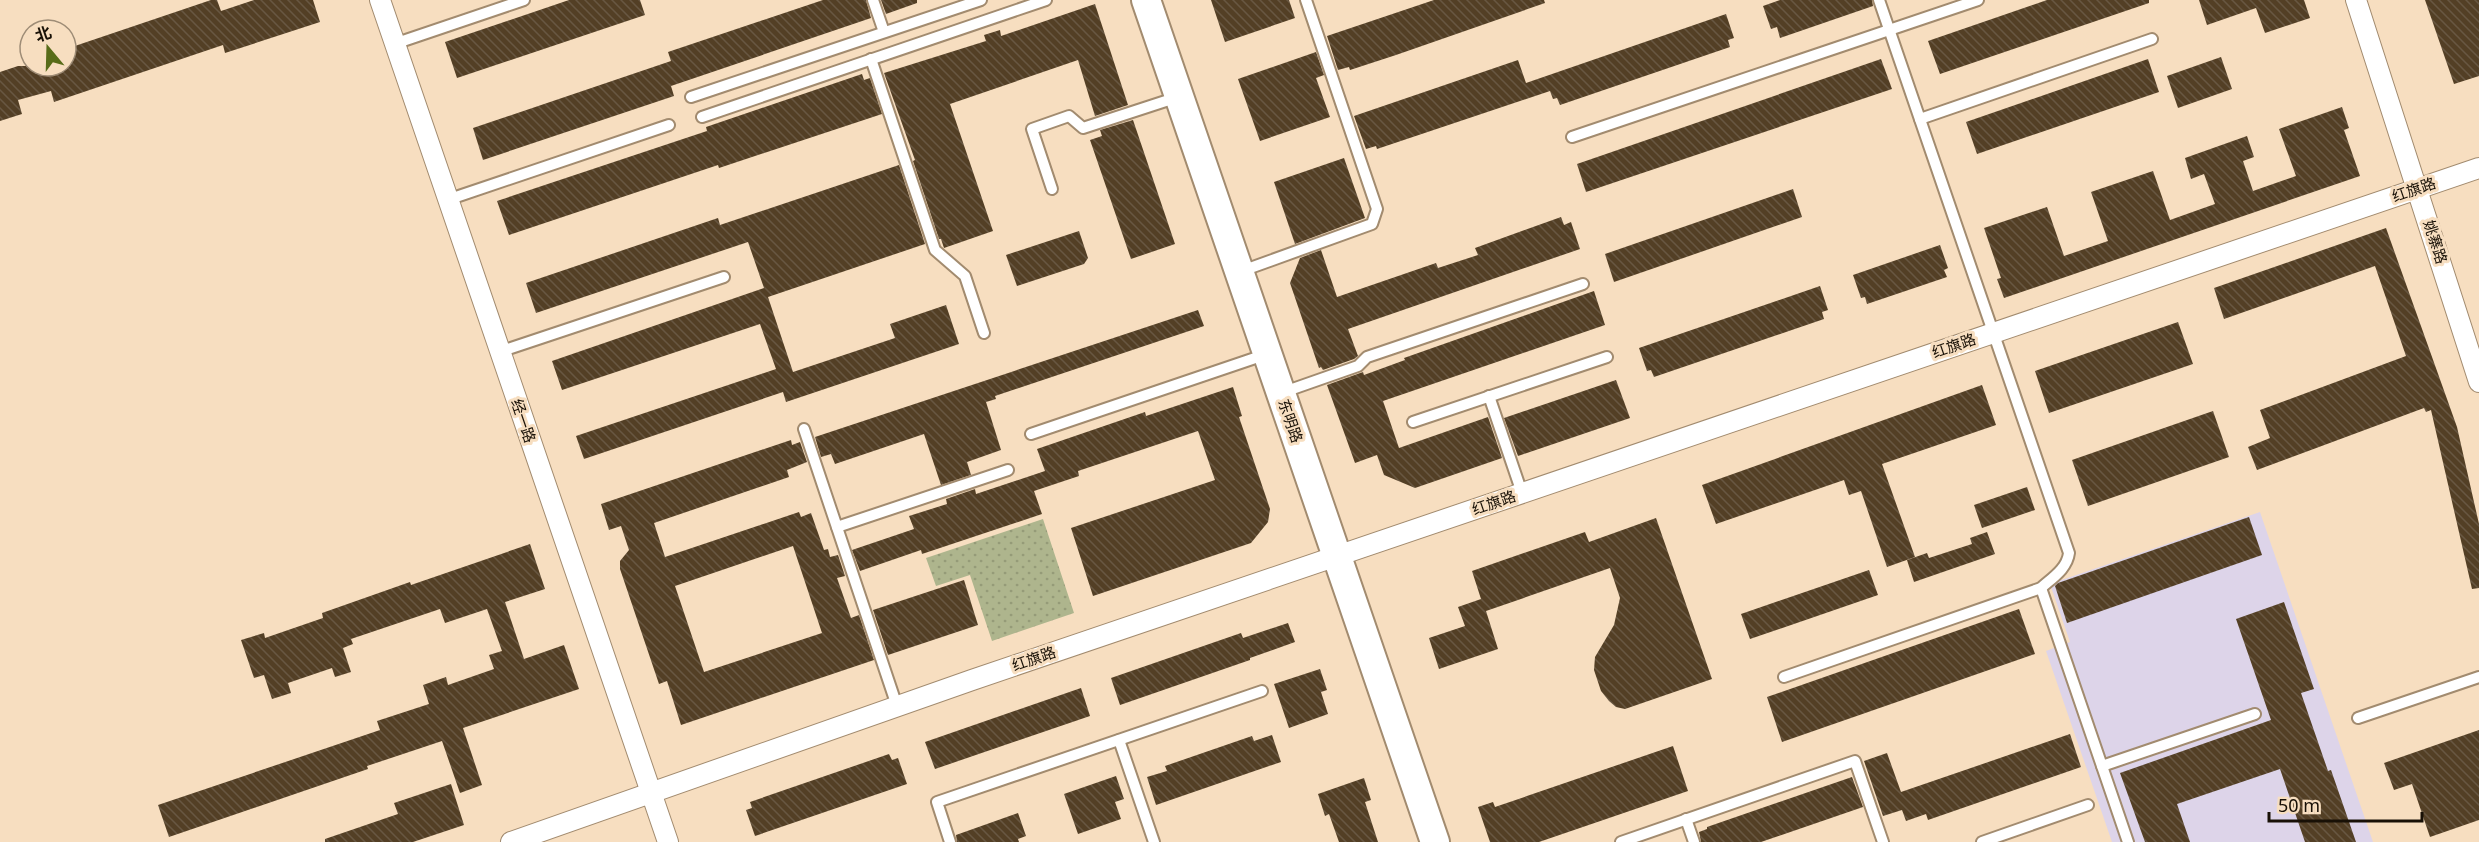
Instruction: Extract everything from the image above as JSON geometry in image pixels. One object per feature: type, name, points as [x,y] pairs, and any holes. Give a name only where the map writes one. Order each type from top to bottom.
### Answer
[{"type":"street","name":"经一路","points":[[380,0],[668,842]]},
{"type":"street","name":"东明路","points":[[1146,0],[1435,842]]},
{"type":"street","name":"姚寨路","points":[[2356,0],[2479,382]]},
{"type":"street","name":"红旗路","points":[[511,842],[897,706],[2479,168]]},
{"type":"lane","points":[[394,44],[524,0]]},
{"type":"lane","points":[[873,0],[884,32]]},
{"type":"lane","points":[[691,97],[981,0]]},
{"type":"lane","points":[[702,117],[1046,0]]},
{"type":"lane","points":[[1239,272],[1372,224],[1377,209],[1306,0]]},
{"type":"lane","points":[[1784,677],[2041,588],[2061,571],[2068,561],[2069,553],[1879,0]]},
{"type":"lane","points":[[1572,137],[1978,0]]},
{"type":"lane","points":[[1920,119],[2152,39]]},
{"type":"lane","points":[[871,60],[935,250],[965,276],[984,333]]},
{"type":"lane","points":[[1052,189],[1032,129],[1069,116],[1083,128],[1179,96]]},
{"type":"lane","points":[[447,200],[669,125]]},
{"type":"lane","points":[[499,352],[724,277]]},
{"type":"lane","points":[[1281,393],[1358,366],[1367,357],[1583,284]]},
{"type":"lane","points":[[1031,434],[1267,354]]},
{"type":"lane","points":[[1413,422],[1607,357]]},
{"type":"lane","points":[[1490,396],[1522,493]]},
{"type":"lane","points":[[804,429],[897,706]]},
{"type":"lane","points":[[837,527],[1008,470]]},
{"type":"lane","points":[[2041,588],[2128,842]]},
{"type":"lane","points":[[2358,718],[2479,677]]},
{"type":"lane","points":[[950,842],[937,802],[1262,691]]},
{"type":"lane","points":[[2102,766],[2255,714]]},
{"type":"lane","points":[[1119,740],[1154,842]]},
{"type":"lane","points":[[1621,842],[1855,761],[1883,842]]},
{"type":"lane","points":[[1982,842],[2088,805]]},
{"type":"lane","points":[[1686,819],[1694,842]]},
{"type":"shaded area","points":[[2260,512],[2373,842],[2112,842],[2046,651],[2070,642],[2050,584]]},
{"type":"green space","points":[[1043,519],[1074,613],[992,641],[970,575],[936,586],[926,558]]},
{"type":"building","points":[[211,0],[217,0],[221,11],[254,0],[313,0],[320,22],[225,53],[223,45],[54,102],[51,91],[18,100],[22,114],[0,121],[0,72],[18,66],[18,78],[78,78],[78,45]]},
{"type":"building","points":[[569,0],[640,0],[645,15],[457,78],[445,42]]},
{"type":"building","points":[[823,0],[866,0],[871,18],[671,86],[674,96],[483,160],[473,128],[671,61],[668,52]]},
{"type":"building","points":[[881,0],[917,0],[917,3],[886,14]]},
{"type":"building","points":[[1211,0],[1289,0],[1295,18],[1225,42]]},
{"type":"building","points":[[1434,0],[1544,0],[1545,3],[1350,70],[1349,67],[1338,70],[1327,36]]},
{"type":"building","points":[[1780,0],[1872,0],[1873,6],[1780,38],[1777,27],[1771,29],[1763,6]]},
{"type":"building","points":[[2047,0],[2149,0],[2149,3],[1940,74],[1928,41]]},
{"type":"building","points":[[2199,0],[2304,0],[2310,18],[2265,33],[2256,8],[2207,25]]},
{"type":"building","points":[[2425,0],[2479,0],[2479,76],[2454,84]]},
{"type":"building","points":[[1095,4],[1128,105],[1095,116],[1078,60],[950,104],[993,231],[944,248],[939,239],[913,161],[915,160],[884,73],[986,41],[984,35],[1000,30],[1001,36]]},
{"type":"building","points":[[1726,14],[1734,38],[1728,40],[1730,47],[1560,105],[1557,98],[1553,99],[1550,91],[1377,149],[1376,146],[1366,149],[1354,116],[1518,60],[1526,83]]},
{"type":"building","points":[[1316,52],[1324,75],[1316,78],[1330,117],[1260,141],[1238,79]]},
{"type":"building","points":[[2221,57],[2232,89],[2178,108],[2167,76]]},
{"type":"building","points":[[1881,59],[1892,89],[1586,192],[1577,164]]},
{"type":"building","points":[[2148,59],[2159,92],[1977,154],[1966,122]]},
{"type":"building","points":[[862,74],[864,80],[870,78],[882,114],[719,168],[718,165],[509,235],[497,201],[707,131],[706,127]]},
{"type":"building","points":[[2342,107],[2349,128],[2344,130],[2360,176],[2004,298],[1997,279],[2001,278],[1984,228],[2047,207],[2064,256],[2108,241],[2091,192],[2153,171],[2170,220],[2215,204],[2204,174],[2191,179],[2185,158],[2247,136],[2254,157],[2243,161],[2253,191],[2296,176],[2279,129]]},
{"type":"building","points":[[1133,120],[1175,244],[1131,259],[1090,140],[1102,136],[1100,130]]},
{"type":"building","points":[[1344,158],[1365,218],[1295,244],[1274,182]]},
{"type":"building","points":[[899,165],[925,244],[768,297],[793,372],[895,338],[890,324],[946,305],[959,344],[786,402],[783,392],[584,459],[576,436],[776,369],[760,324],[562,390],[552,361],[764,288],[748,242],[536,313],[526,283],[718,218],[720,225]]},
{"type":"building","points":[[1793,189],[1802,217],[1614,282],[1605,254]]},
{"type":"building","points":[[1561,217],[1564,225],[1571,222],[1580,249],[1348,329],[1358,356],[1323,370],[1319,368],[1290,283],[1300,258],[1321,250],[1337,297],[1436,263],[1438,268],[1478,255],[1475,248]]},
{"type":"building","points":[[2386,228],[2457,427],[2479,524],[2479,588],[2472,589],[2431,410],[2426,412],[2424,408],[2257,470],[2248,447],[2270,438],[2260,410],[2406,356],[2375,266],[2224,319],[2214,288]]},
{"type":"building","points":[[1079,231],[1088,258],[1084,264],[1017,286],[1006,255]]},
{"type":"building","points":[[1940,245],[1948,268],[1944,270],[1947,277],[1867,304],[1865,297],[1861,298],[1853,275]]},
{"type":"building","points":[[1820,286],[1828,310],[1822,312],[1824,319],[1654,377],[1651,370],[1647,371],[1639,348]]},
{"type":"building","points":[[1594,291],[1605,325],[1383,401],[1399,448],[1488,417],[1502,458],[1415,488],[1384,475],[1377,455],[1355,463],[1327,385],[1363,372],[1364,375],[1405,360],[1404,358]]},
{"type":"building","points":[[1198,310],[1204,326],[995,396],[996,399],[986,402],[1001,450],[967,462],[971,475],[941,485],[924,434],[835,464],[831,454],[821,457],[815,437]]},
{"type":"building","points":[[2178,322],[2193,364],[2049,413],[2035,371]]},
{"type":"building","points":[[1616,380],[1630,418],[1518,456],[1504,418]]},
{"type":"building","points":[[1982,385],[1996,425],[1882,464],[1915,557],[1887,567],[1861,491],[1849,495],[1844,480],[1716,524],[1702,485]]},
{"type":"building","points":[[1233,387],[1242,416],[1239,417],[1270,509],[1268,522],[1251,543],[1093,596],[1071,528],[1215,480],[1198,431],[1078,471],[1079,476],[1034,491],[1042,514],[922,554],[921,550],[860,571],[852,550],[914,529],[909,516],[947,504],[946,499],[975,489],[976,494],[1045,471],[1037,449],[1145,412],[1146,416]]},
{"type":"building","points":[[2213,411],[2229,457],[2088,506],[2072,460]]},
{"type":"building","points":[[791,440],[792,445],[800,442],[807,462],[787,470],[789,477],[654,523],[665,557],[799,512],[801,517],[811,513],[824,550],[828,549],[830,557],[838,555],[845,576],[837,578],[851,618],[859,615],[874,660],[681,725],[667,681],[659,684],[620,569],[620,561],[629,550],[621,526],[609,530],[601,504]],"holes":[[[793,546],[822,633],[704,672],[675,586]]]},
{"type":"building","points":[[2027,487],[2035,510],[1982,528],[1974,505]]},
{"type":"building","points":[[2249,517],[2262,555],[2067,623],[2055,586],[2058,583]]},
{"type":"building","points":[[1656,518],[1712,679],[1625,709],[1616,707],[1609,701],[1601,691],[1594,670],[1595,657],[1614,625],[1620,598],[1610,568],[1486,611],[1498,649],[1439,669],[1429,638],[1465,626],[1458,607],[1481,599],[1472,571],[1585,532],[1589,542]]},
{"type":"building","points":[[1987,532],[1995,554],[1914,582],[1907,560],[1927,553],[1929,558],[1972,544],[1970,538]]},
{"type":"building","points":[[530,544],[545,589],[505,602],[524,659],[564,645],[579,689],[463,728],[482,785],[460,793],[442,741],[367,766],[368,769],[169,837],[158,805],[380,730],[377,721],[429,704],[423,685],[446,677],[448,685],[494,669],[489,655],[502,651],[487,609],[445,623],[440,609],[351,639],[353,644],[343,648],[351,672],[335,677],[332,668],[288,683],[291,693],[272,699],[264,675],[254,678],[241,640],[264,633],[265,638],[323,618],[322,613]]},
{"type":"building","points":[[1869,570],[1878,595],[1750,639],[1741,614]]},
{"type":"building","points":[[964,580],[978,625],[888,655],[873,610]]},
{"type":"building","points":[[2284,602],[2314,689],[2301,693],[2356,842],[2305,842],[2280,769],[2177,804],[2190,842],[2145,842],[2120,773],[2271,720],[2236,619]]},
{"type":"building","points":[[2019,609],[2035,654],[1782,742],[1767,697]]},
{"type":"building","points":[[1288,623],[1295,642],[1120,705],[1111,678],[1241,633],[1243,638]]},
{"type":"building","points":[[1320,669],[1327,690],[1321,692],[1328,714],[1289,728],[1274,684]]},
{"type":"building","points":[[1081,688],[1090,716],[935,769],[925,742]]},
{"type":"building","points":[[2479,730],[2479,820],[2430,837],[2412,784],[2394,790],[2384,763]]},
{"type":"building","points":[[2070,734],[2081,767],[1928,820],[1926,814],[1906,821],[1902,810],[1883,816],[1864,761],[1887,753],[1901,792]]},
{"type":"building","points":[[1272,735],[1281,762],[1156,805],[1147,777],[1167,771],[1165,766],[1252,736],[1254,741]]},
{"type":"building","points":[[1673,746],[1688,791],[1539,842],[1490,842],[1478,807],[1493,802],[1495,807]]},
{"type":"building","points":[[889,754],[892,760],[898,758],[907,784],[755,836],[746,810],[752,808],[750,802]]},
{"type":"building","points":[[1116,776],[1124,799],[1115,802],[1121,819],[1078,834],[1064,794]]},
{"type":"building","points":[[1852,777],[1863,807],[1761,842],[1701,842],[1699,832],[1707,827]]},
{"type":"building","points":[[1364,778],[1371,800],[1365,802],[1378,842],[1339,842],[1329,814],[1325,816],[1318,794]]},
{"type":"building","points":[[451,784],[464,825],[413,842],[325,842],[325,839],[398,814],[394,803]]},
{"type":"building","points":[[1018,813],[1026,836],[1018,839],[1019,842],[957,842],[956,835]]}]
